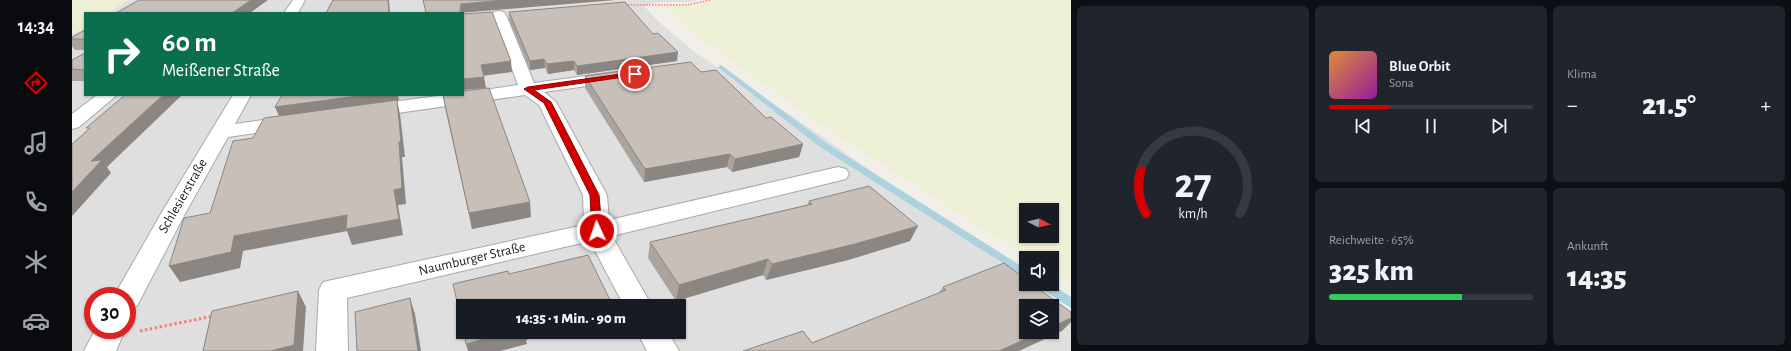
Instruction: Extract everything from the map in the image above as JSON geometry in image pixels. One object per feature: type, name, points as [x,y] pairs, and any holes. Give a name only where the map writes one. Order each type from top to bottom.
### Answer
[{"type":"street","points":[[292,12],[299,0]]},
{"type":"street","points":[[514,13],[492,15],[528,89],[547,102],[595,195],[597,231],[634,299]]},
{"type":"street","points":[[350,114],[628,75]]},
{"type":"street","points":[[72,123],[107,96]]},
{"type":"street","name":"Schlesierstraße","points":[[133,287],[174,212],[241,96]]},
{"type":"street","points":[[220,132],[304,120]]},
{"type":"street","name":"Naumburger Straße","points":[[332,351],[334,290],[597,231],[838,174]]},
{"type":"street","points":[[656,339],[663,351]]},
{"type":"path","points":[[625,5],[687,5],[711,0]]},
{"type":"path","points":[[105,340],[222,314]]},
{"type":"shaded area","points":[[126,0],[697,0],[691,2],[659,2],[644,6],[659,22],[695,52],[820,135],[1019,276],[1019,291],[1041,291],[1052,299],[1019,299],[1019,339],[1059,339],[1059,304],[1071,312],[1071,351],[72,351],[72,32],[84,26],[84,96],[464,96],[464,12],[107,12]]},
{"type":"green space","points":[[72,0],[129,0],[111,12],[84,12],[84,28],[72,34]]},
{"type":"green space","points":[[716,0],[1071,0],[1071,281],[1059,274],[1059,251],[1019,251],[985,231],[810,117],[693,33],[664,6],[696,6]]},
{"type":"building","points":[[139,0],[251,0],[233,12],[118,12]]},
{"type":"building","points":[[333,0],[388,0],[389,12],[327,12]]},
{"type":"building","points":[[423,0],[505,0],[461,4],[460,12],[426,12]]},
{"type":"building","points":[[625,2],[653,34],[658,33],[678,52],[577,66],[574,61],[547,64],[544,59],[530,61],[509,12]]},
{"type":"building","points":[[492,12],[511,61],[481,65],[484,77],[464,79],[464,14]]},
{"type":"building","points":[[84,31],[84,39],[72,39],[72,37]]},
{"type":"building","points":[[84,54],[84,70],[72,69],[72,60]]},
{"type":"building","points":[[691,62],[701,72],[716,70],[766,118],[771,117],[803,144],[735,159],[730,154],[645,169],[585,76]]},
{"type":"building","points":[[489,88],[530,202],[469,213],[443,96],[464,96],[464,91]]},
{"type":"building","points":[[124,96],[162,96],[91,161],[102,160],[72,192],[72,144],[90,128],[86,128]]},
{"type":"building","points":[[281,96],[358,96],[275,107]]},
{"type":"building","points":[[397,100],[401,142],[399,142],[402,188],[394,190],[399,219],[346,229],[347,215],[234,236],[231,252],[169,266],[184,218],[210,213],[233,141],[253,138],[264,118]]},
{"type":"building","points":[[869,186],[918,226],[855,244],[772,264],[768,259],[679,285],[650,242],[812,204],[809,201]]},
{"type":"building","points":[[588,255],[610,299],[456,299],[453,284],[508,271],[509,274]]},
{"type":"building","points":[[1004,263],[1019,274],[1019,291],[1042,291],[1053,299],[1019,299],[1019,339],[1026,339],[999,351],[743,351],[803,331],[812,343],[946,290],[943,287]]},
{"type":"building","points":[[298,291],[294,345],[271,351],[203,351],[212,311]]},
{"type":"building","points":[[410,298],[418,351],[357,351],[355,312]]},
{"type":"building","points":[[1059,303],[1071,312],[1071,318],[1059,324]]},
{"type":"building","points":[[465,339],[484,339],[466,344]]},
{"type":"waterway","points":[[721,67],[823,145],[1019,270]]},
{"type":"waterway","points":[[1053,291],[1071,303]]},
{"type":"route","points":[[597,231],[595,195],[547,102],[528,89],[635,74]]}]
